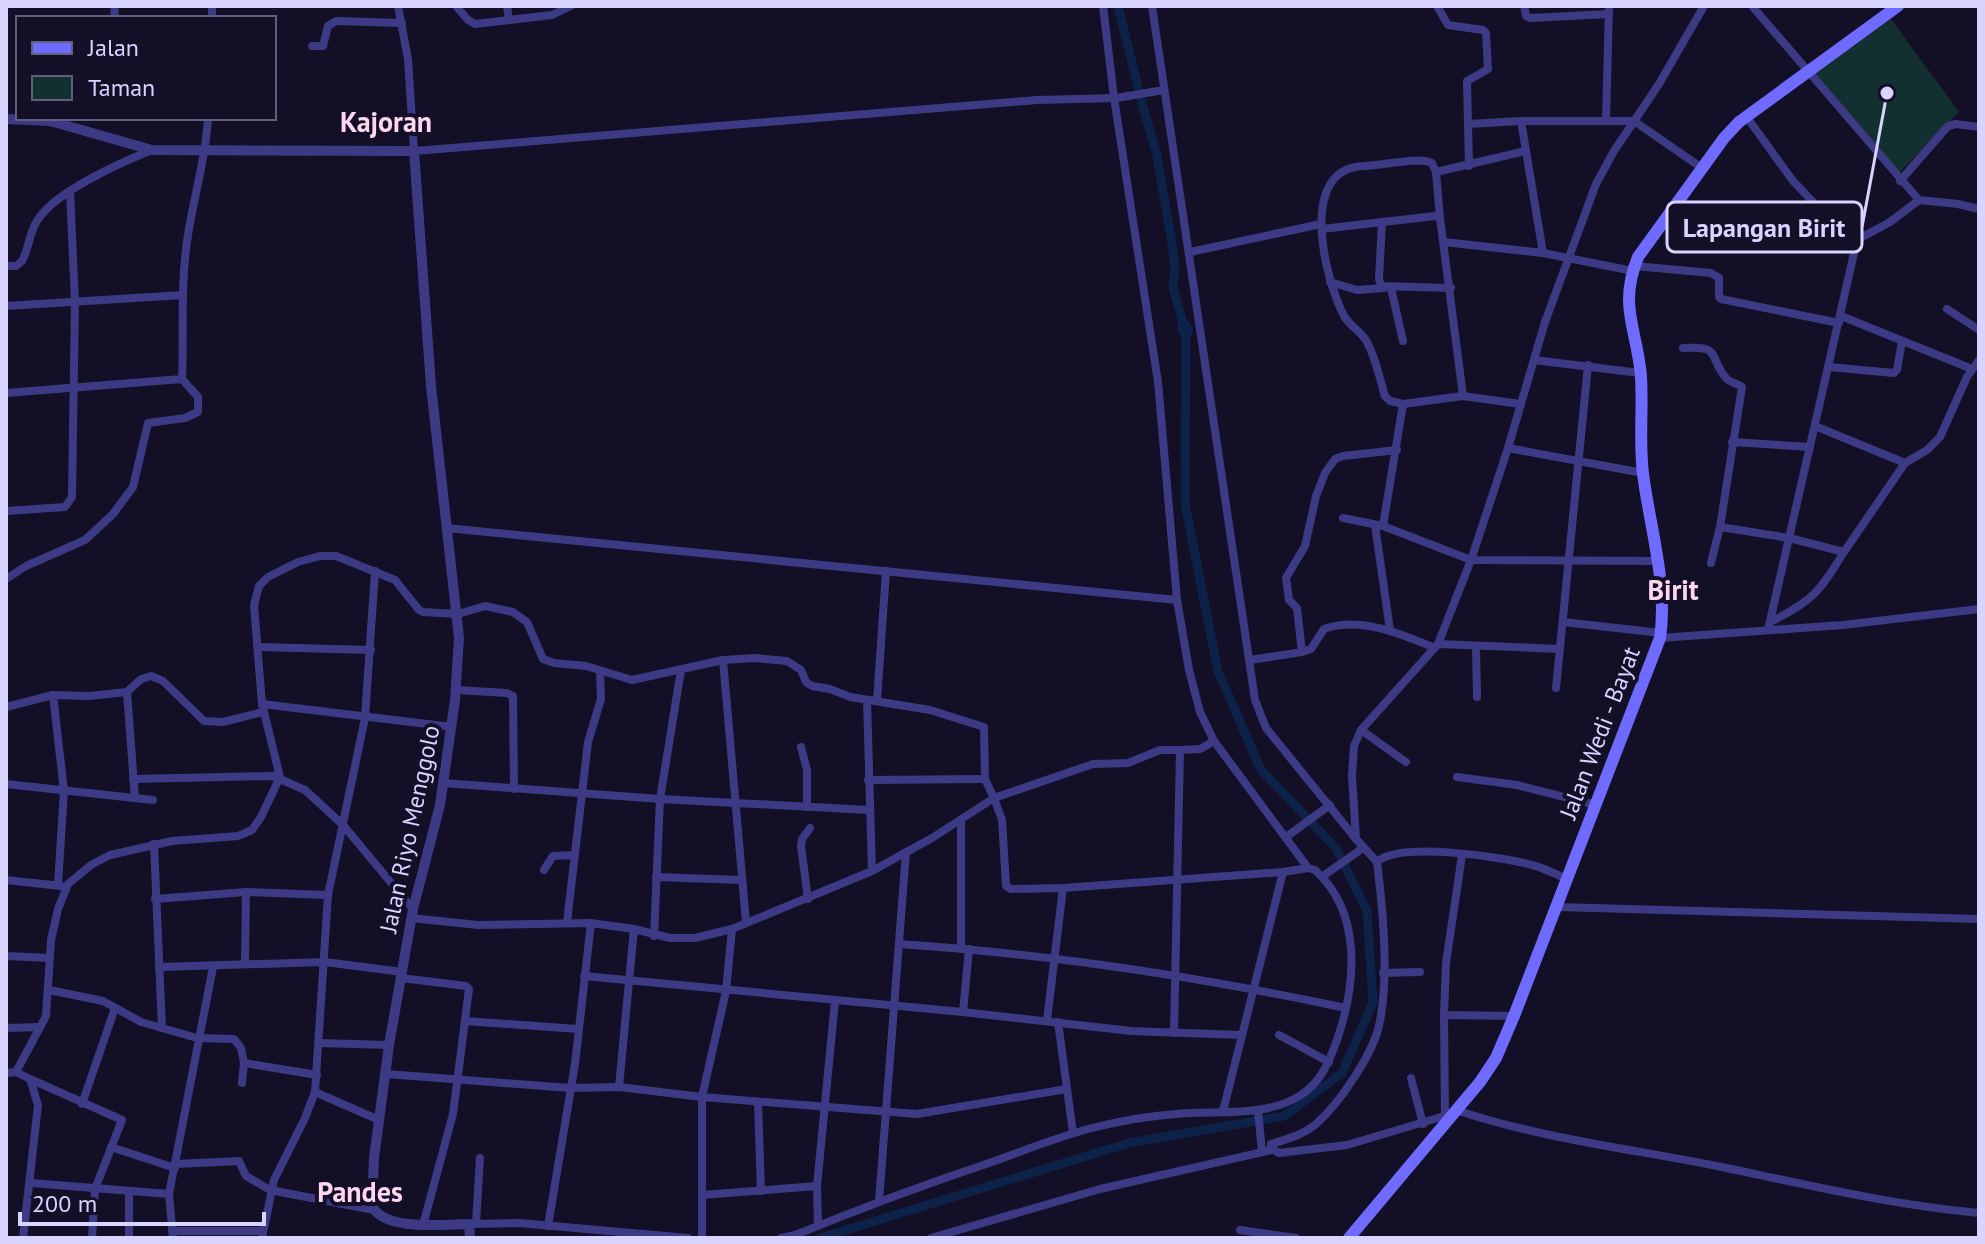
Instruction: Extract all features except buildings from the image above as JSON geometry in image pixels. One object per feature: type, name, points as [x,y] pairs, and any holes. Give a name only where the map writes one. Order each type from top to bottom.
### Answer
[{"type":"main road","name":"Jalan Wedi - Bayat","points":[[1349,1238],[1493,1064],[1557,907],[1660,636],[1658,561],[1643,473],[1640,373],[1628,307],[1634,268],[1644,248],[1731,130],[1898,6]]},
{"type":"street","points":[[398,6],[408,59],[414,151]]},
{"type":"street","points":[[456,6],[475,24],[552,15],[571,6]]},
{"type":"street","points":[[507,6],[509,20]]},
{"type":"street","points":[[1103,6],[1158,382],[1177,600],[1196,697],[1214,741],[1308,868]]},
{"type":"street","points":[[1152,6],[1255,700],[1266,728],[1361,849],[1377,862],[1383,973],[1379,1027],[1359,1067],[1317,1124],[1291,1139],[1271,1144],[1272,1150]]},
{"type":"street","points":[[1437,6],[1448,25],[1486,33],[1488,69],[1467,80],[1469,166]]},
{"type":"street","points":[[1524,6],[1527,18],[1609,10],[1606,121]]},
{"type":"street","points":[[1356,839],[1352,758],[1361,730],[1436,646],[1471,560],[1534,360],[1596,184],[1704,6]]},
{"type":"street","points":[[1752,6],[1919,200],[1979,209]]},
{"type":"street","points":[[312,46],[325,43],[328,26],[336,21],[402,23]]},
{"type":"street","points":[[29,120],[52,121],[152,150],[414,151],[1023,101],[1115,98],[1163,90]]},
{"type":"street","points":[[1746,116],[1793,181],[1857,240]]},
{"type":"street","points":[[52,121],[57,120]]},
{"type":"street","points":[[6,579],[26,566],[85,540],[113,514],[133,487],[148,423],[185,418],[198,412],[198,397],[182,379],[183,295],[187,238],[208,120]]},
{"type":"street","points":[[1521,121],[1543,253]]},
{"type":"street","points":[[1468,124],[1634,121],[1702,168]]},
{"type":"street","points":[[1900,181],[1948,126],[1979,127]]},
{"type":"street","points":[[6,266],[16,266],[22,261],[36,222],[70,191],[125,160],[152,150]]},
{"type":"street","name":"Jalan Riyo Menggolo","points":[[374,1210],[372,1181],[389,1045],[412,913],[435,832],[457,690],[458,614],[431,386],[414,151]]},
{"type":"street","points":[[1436,172],[1526,151]]},
{"type":"street","points":[[1463,396],[1436,172],[1432,163],[1423,160],[1349,167],[1337,175],[1328,187],[1322,226],[1330,282],[1346,320],[1367,341],[1386,398],[1403,404],[1463,396],[1520,404]]},
{"type":"street","points":[[6,511],[61,508],[70,503],[72,497],[75,302],[70,191]]},
{"type":"street","points":[[1769,626],[1857,240],[1890,222],[1919,200]]},
{"type":"street","points":[[1190,252],[1322,226],[1440,218]]},
{"type":"street","points":[[1382,222],[1379,282],[1388,288],[1403,341]]},
{"type":"street","points":[[1444,242],[1543,253],[1634,268],[1711,273],[1719,278],[1721,299],[1840,320],[1972,369]]},
{"type":"street","points":[[1330,282],[1357,290],[1451,288]]},
{"type":"street","points":[[6,306],[183,295]]},
{"type":"street","points":[[1947,309],[1979,330]]},
{"type":"street","points":[[1829,367],[1894,373],[1902,341]]},
{"type":"street","points":[[1683,348],[1709,350],[1726,379],[1742,387],[1720,527],[1711,563]]},
{"type":"street","points":[[1534,360],[1640,373]]},
{"type":"street","points":[[1769,626],[1807,602],[1825,582],[1905,463],[1927,450],[1940,437],[1979,360]]},
{"type":"street","points":[[1556,688],[1588,365]]},
{"type":"street","points":[[6,393],[182,379]]},
{"type":"street","points":[[1390,630],[1379,525],[1397,450],[1403,404]]},
{"type":"street","points":[[1815,426],[1905,463]]},
{"type":"street","points":[[1732,442],[1810,447]]},
{"type":"street","points":[[1508,448],[1643,473]]},
{"type":"street","points":[[1302,652],[1297,608],[1289,600],[1286,578],[1305,546],[1316,496],[1325,473],[1337,458],[1397,450]]},
{"type":"street","points":[[1343,518],[1379,525],[1471,560],[1658,561]]},
{"type":"street","points":[[1720,527],[1789,538],[1844,552]]},
{"type":"street","points":[[446,528],[1177,600]]},
{"type":"street","points":[[6,880],[62,886],[101,859],[154,844],[244,834],[256,826],[279,779],[262,708],[254,605],[259,586],[268,577],[298,562],[326,556],[340,557],[401,585],[419,610],[433,614],[458,614],[485,606],[513,612],[527,622],[543,659],[632,680],[723,660],[755,658],[790,662],[801,670],[809,685],[850,697],[919,708],[982,725],[985,730],[985,779],[1002,820],[1006,888],[1063,888],[1308,868],[1325,874],[1347,925],[1353,973],[1329,1062],[1317,1082],[1302,1094],[1284,1104],[1258,1111],[1127,1120],[1073,1133],[781,1238]]},
{"type":"street","points":[[213,967],[169,1194],[173,1235],[263,1234],[270,1190],[315,1092],[328,895],[365,718],[375,571]]},
{"type":"street","points":[[877,701],[886,571]]},
{"type":"street","points":[[1563,622],[1660,636],[1769,626],[1843,625],[1979,609]]},
{"type":"street","points":[[1250,660],[1311,649],[1319,634],[1331,626],[1390,630],[1436,646],[1560,649]]},
{"type":"street","points":[[259,647],[371,650]]},
{"type":"street","points":[[1476,647],[1477,697]]},
{"type":"street","points":[[723,660],[746,922]]},
{"type":"street","points":[[654,936],[660,799],[681,670]]},
{"type":"street","points":[[567,922],[590,732],[601,699],[600,671]]},
{"type":"street","points":[[6,707],[53,695],[89,696],[127,692],[141,679],[155,677],[204,721],[223,722],[262,708],[452,727]]},
{"type":"street","points":[[457,690],[513,696],[514,789]]},
{"type":"street","points":[[127,692],[135,798]]},
{"type":"street","points":[[53,695],[64,791],[62,886],[49,958],[46,1016],[11,1073],[122,1120],[95,1189],[92,1238]]},
{"type":"street","points":[[867,700],[872,871]]},
{"type":"street","points":[[1361,730],[1406,762]]},
{"type":"street","points":[[133,779],[273,776],[309,793],[343,825],[412,913],[478,925],[591,923],[634,929],[654,936],[687,939],[732,929],[872,871],[994,798],[1093,764],[1128,763],[1160,750],[1200,749],[1214,741]]},
{"type":"street","points":[[801,747],[807,770],[807,807]]},
{"type":"street","points":[[1174,1033],[1180,750]]},
{"type":"street","points":[[1457,777],[1517,785],[1596,805]]},
{"type":"street","points":[[868,780],[985,779]]},
{"type":"street","points":[[443,783],[869,810]]},
{"type":"street","points":[[6,784],[153,800]]},
{"type":"street","points":[[1287,836],[1329,806]]},
{"type":"street","points":[[961,820],[965,948],[963,1012]]},
{"type":"street","points":[[808,899],[801,846],[810,828]]},
{"type":"street","points":[[154,844],[162,1028]]},
{"type":"street","points":[[1325,874],[1361,849]]},
{"type":"street","points":[[1377,862],[1394,853],[1438,851],[1528,863],[1567,879]]},
{"type":"street","points":[[879,1201],[906,852]]},
{"type":"street","points":[[544,870],[553,856],[575,855]]},
{"type":"street","points":[[1451,1113],[1444,1015],[1446,963],[1462,855]]},
{"type":"street","points":[[1223,1111],[1283,872]]},
{"type":"street","points":[[656,877],[742,880]]},
{"type":"street","points":[[1047,1020],[1063,888]]},
{"type":"street","points":[[155,899],[246,892],[328,895]]},
{"type":"street","points":[[245,964],[246,892]]},
{"type":"street","points":[[1557,907],[1979,919]]},
{"type":"street","points":[[548,1226],[575,1064],[591,923]]},
{"type":"street","points":[[619,1087],[634,929]]},
{"type":"street","points":[[702,1238],[702,1097],[726,991],[732,929]]},
{"type":"street","points":[[899,944],[1056,958],[1256,989],[1346,1008]]},
{"type":"street","points":[[6,956],[49,958]]},
{"type":"street","points":[[159,967],[325,962],[468,987],[453,1114],[423,1225]]},
{"type":"street","points":[[1383,973],[1420,972]]},
{"type":"street","points":[[584,976],[1174,1033],[1241,1035]]},
{"type":"street","points":[[49,990],[103,1001],[141,1022],[197,1038],[234,1039],[241,1048],[244,1063],[242,1083]]},
{"type":"street","points":[[818,1225],[817,1186],[835,1001]]},
{"type":"street","points":[[82,1104],[115,1008]]},
{"type":"street","points":[[1444,1015],[1514,1016]]},
{"type":"street","points":[[465,1021],[578,1029]]},
{"type":"street","points":[[1058,1022],[1073,1133]]},
{"type":"street","points":[[6,1028],[40,1027]]},
{"type":"street","points":[[1279,1035],[1329,1062]]},
{"type":"street","points":[[320,1043],[389,1045]]},
{"type":"street","points":[[244,1063],[317,1075]]},
{"type":"street","points":[[387,1074],[570,1088],[619,1087],[884,1113],[930,1113],[1067,1089]]},
{"type":"street","points":[[1411,1078],[1423,1124]]},
{"type":"street","points":[[23,1238],[38,1102],[30,1079]]},
{"type":"street","points":[[315,1092],[379,1120]]},
{"type":"street","points":[[758,1102],[761,1191]]},
{"type":"street","points":[[1258,1111],[1262,1152]]},
{"type":"street","points":[[931,1238],[1100,1189],[1272,1150],[1279,1153],[1347,1145],[1451,1113],[1843,1193],[1979,1213]]},
{"type":"street","points":[[111,1147],[176,1166],[239,1161],[246,1176],[270,1190],[374,1210],[392,1220],[423,1225],[471,1228],[548,1226],[688,1238]]},
{"type":"street","points":[[471,1228],[480,1158]]},
{"type":"street","points":[[31,1183],[169,1194]]},
{"type":"street","points":[[702,1195],[817,1186]]},
{"type":"street","points":[[129,1192],[129,1238]]},
{"type":"street","points":[[1240,1230],[1296,1238]]},
{"type":"green space","points":[[1891,19],[1959,112],[1899,173],[1814,74]]},
{"type":"waterway","points":[[1118,6],[1156,151],[1175,269],[1173,288],[1184,327]]},
{"type":"waterway","points":[[1184,327],[1186,331]]},
{"type":"waterway","points":[[820,1238],[1129,1143],[1284,1116],[1342,1073],[1373,1002],[1367,911],[1336,848],[1261,770],[1218,671],[1185,504],[1186,331]]},
{"type":"place","name":"Lapangan Birit","points":[[1887,93]]},
{"type":"district","name":"Kajoran","points":[[386,122]]},
{"type":"district","name":"Birit","points":[[1673,590]]},
{"type":"district","name":"Pandes","points":[[360,1192]]}]
